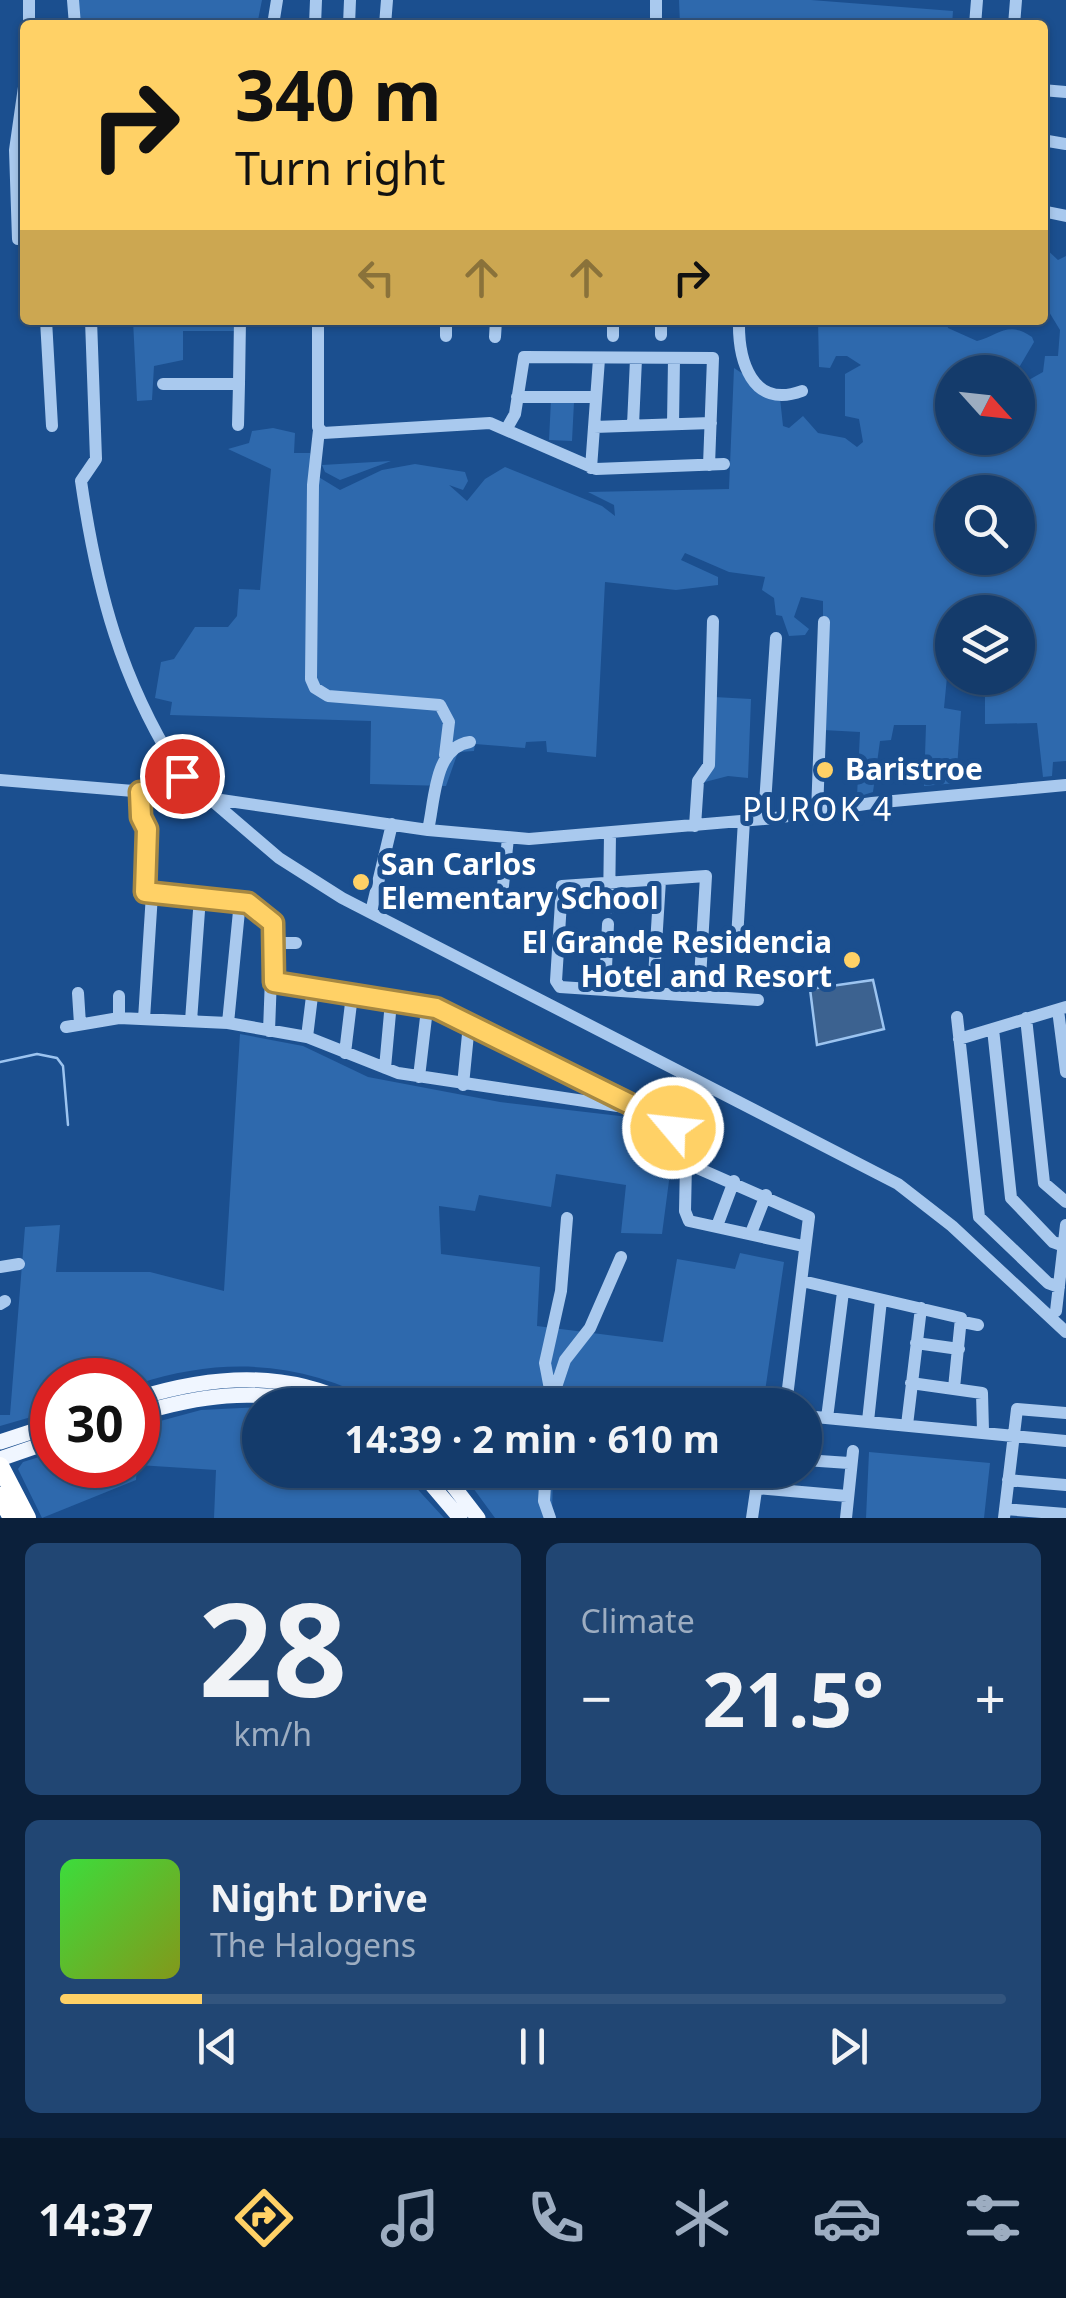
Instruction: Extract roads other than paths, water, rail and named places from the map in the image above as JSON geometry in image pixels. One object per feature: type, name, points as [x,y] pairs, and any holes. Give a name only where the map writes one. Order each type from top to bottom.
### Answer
[{"type":"highway","points":[[0,1462],[28,1518]]},
{"type":"highway","points":[[0,1496],[12,1518]]},
{"type":"main road","points":[[160,1392],[198,1382],[260,1379],[312,1388]]},
{"type":"main road","points":[[160,1407],[242,1394]]},
{"type":"main road","points":[[0,1442],[30,1432]]},
{"type":"main road","points":[[0,1462],[30,1450]]},
{"type":"main road","points":[[434,1488],[460,1518]]},
{"type":"main road","points":[[456,1488],[478,1518]]},
{"type":"street","points":[[20,112],[14,150],[20,218]]},
{"type":"street","points":[[46,325],[52,426]]},
{"type":"street","points":[[91,325],[96,459],[81,481],[94,576],[127,676],[182,776],[177,794]]},
{"type":"street","points":[[238,424],[240,325]]},
{"type":"street","points":[[318,325],[319,430],[313,485],[315,688],[328,696],[440,704],[449,722],[428,830]]},
{"type":"street","points":[[446,325],[446,336]]},
{"type":"street","points":[[495,338],[496,325]]},
{"type":"street","points":[[613,325],[613,336]]},
{"type":"street","points":[[661,335],[662,325]]},
{"type":"street","points":[[739,325],[739,354],[744,370],[768,393],[790,396],[802,392]]},
{"type":"street","points":[[319,430],[326,433],[484,422],[507,428],[591,468],[716,464],[711,423],[715,360],[521,359],[517,397],[507,428]]},
{"type":"street","points":[[591,468],[599,359]]},
{"type":"street","points":[[633,424],[636,359]]},
{"type":"street","points":[[673,424],[674,360]]},
{"type":"street","points":[[163,384],[239,384]]},
{"type":"street","points":[[517,397],[596,397]]},
{"type":"street","points":[[594,426],[711,423]]},
{"type":"street","points":[[694,826],[698,781],[709,765],[714,621]]},
{"type":"street","points":[[817,813],[824,622]]},
{"type":"street","points":[[764,819],[776,638]]},
{"type":"street","points":[[445,755],[457,744],[470,742]]},
{"type":"street","points":[[0,780],[177,794],[508,838],[610,834],[1066,785]]},
{"type":"street","points":[[140,792],[144,888],[152,894],[240,901],[270,920],[274,982],[270,1031]]},
{"type":"street","points":[[208,798],[279,858],[370,912],[898,1184],[952,1226],[1066,1332]]},
{"type":"street","points":[[737,939],[744,820]]},
{"type":"street","points":[[370,912],[392,824]]},
{"type":"street","points":[[609,908],[610,834]]},
{"type":"street","points":[[501,904],[508,838]]},
{"type":"street","points":[[699,996],[706,876],[561,888],[557,984],[605,989],[652,992],[699,996],[758,1000]]},
{"type":"street","points":[[652,992],[660,880]]},
{"type":"street","points":[[144,1019],[152,894]]},
{"type":"street","points":[[192,1021],[200,897]]},
{"type":"street","points":[[228,1022],[240,901]]},
{"type":"street","points":[[605,989],[608,924]]},
{"type":"street","points":[[273,943],[296,943]]},
{"type":"street","points":[[274,982],[436,1008],[638,1108],[670,1118],[676,1154],[686,1163],[766,1195],[808,1217],[788,1388]]},
{"type":"street","points":[[307,1037],[313,988]]},
{"type":"street","points":[[78,993],[73,1025],[120,1018],[228,1022],[307,1037],[384,1068],[420,1076],[638,1108]]},
{"type":"street","points":[[345,1053],[352,995]]},
{"type":"street","points":[[119,996],[120,1018]]},
{"type":"street","points":[[384,1068],[391,1002]]},
{"type":"street","points":[[959,1039],[1062,1008],[1066,1072]]},
{"type":"street","points":[[420,1076],[427,1009]]},
{"type":"street","points":[[958,1017],[979,1217],[1048,1284],[1059,1287]]},
{"type":"street","points":[[1026,1018],[1044,1184],[1066,1202]]},
{"type":"street","points":[[463,1085],[469,1024]]},
{"type":"street","points":[[992,1029],[1011,1198],[1064,1255]]},
{"type":"street","points":[[686,1163],[686,1218],[803,1246]]},
{"type":"street","points":[[716,1226],[734,1181]]},
{"type":"street","points":[[752,1233],[766,1195]]},
{"type":"street","points":[[550,1388],[545,1363],[560,1299],[567,1218]]},
{"type":"street","points":[[1056,1312],[1066,1224]]},
{"type":"street","points":[[557,1388],[565,1360],[590,1328],[621,1257]]},
{"type":"street","points":[[0,1267],[19,1264]]},
{"type":"street","points":[[802,1281],[978,1325]]},
{"type":"street","points":[[827,1418],[843,1292]]},
{"type":"street","points":[[868,1421],[881,1300]]},
{"type":"street","points":[[906,1424],[921,1308]]},
{"type":"street","points":[[954,1388],[963,1322]]},
{"type":"street","points":[[916,1343],[960,1350]]},
{"type":"street","points":[[911,1383],[985,1396],[983,1432]]},
{"type":"street","points":[[1066,1413],[1020,1407],[1004,1514],[1066,1514]]},
{"type":"street","points":[[822,1418],[1066,1441]]},
{"type":"street","points":[[822,1459],[851,1458],[846,1518]]},
{"type":"street","points":[[1008,1480],[1066,1485]]},
{"type":"street","points":[[545,1488],[544,1501],[550,1518]]},
{"type":"street","points":[[752,1518],[757,1488],[847,1496]]},
{"type":"waterway","points":[[0,1062],[37,1054],[57,1058],[63,1066],[68,1125]]},
{"type":"place","name":"Baristroe","points":[[825,770]]},
{"type":"place","name":"San Carlos Elementary School","points":[[361,882]]},
{"type":"place","name":"El Grande Residencia Hotel and Resort","points":[[852,960]]},
{"type":"district","name":"PUROK 4","points":[[818,810]]}]
